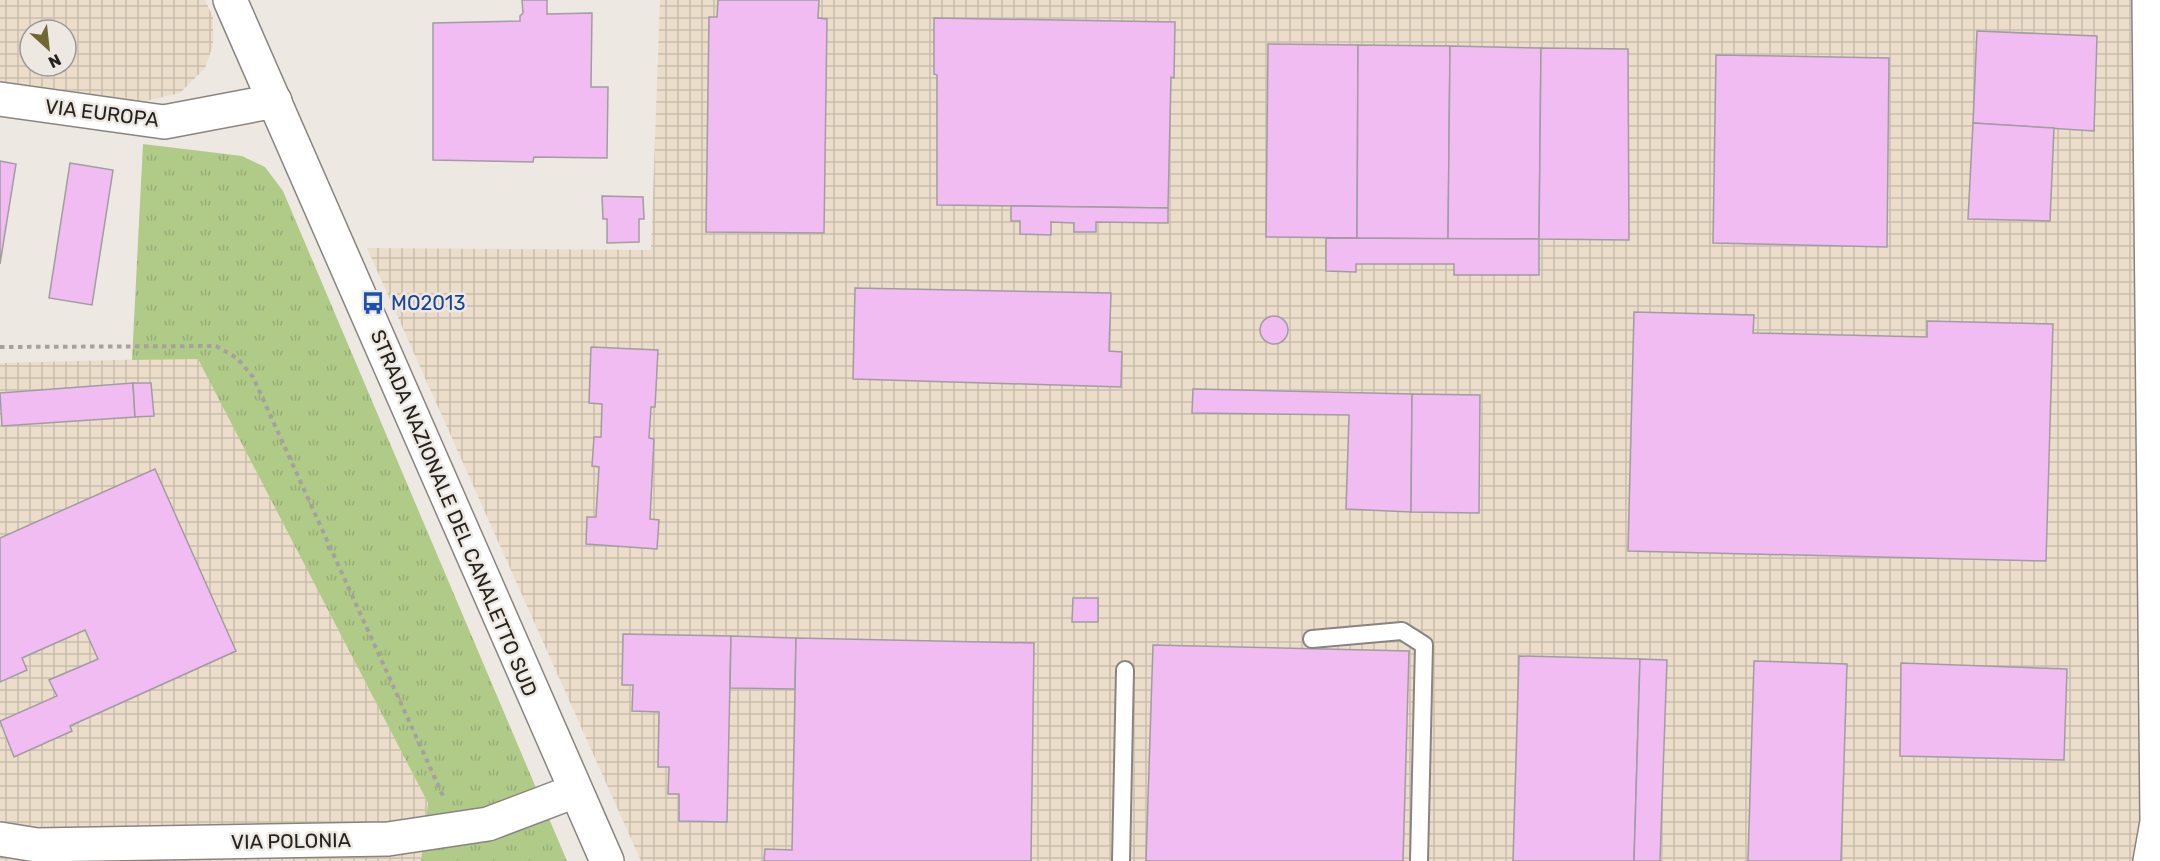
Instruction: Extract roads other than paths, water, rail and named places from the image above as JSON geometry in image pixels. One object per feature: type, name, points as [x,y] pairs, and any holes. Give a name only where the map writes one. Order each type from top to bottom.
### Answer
[{"type":"street","points":[[2149,0],[2155,85],[2157,484],[2157,822],[2150,861]]},
{"type":"street","name":"STRADA NAZIONALE DEL CANALETTO SUD","points":[[234,2],[575,791],[608,861]]},
{"type":"street","name":"VIA EUROPA","points":[[0,99],[164,122],[275,101]]},
{"type":"street","name":"VIA POLONIA","points":[[0,839],[37,844],[388,839],[488,824],[575,791]]},
{"type":"lane","points":[[1312,639],[1402,631],[1424,645],[1419,861]]},
{"type":"lane","points":[[1122,861],[1125,670]]},
{"type":"place","name":"MO2013","points":[[373,303]]}]
